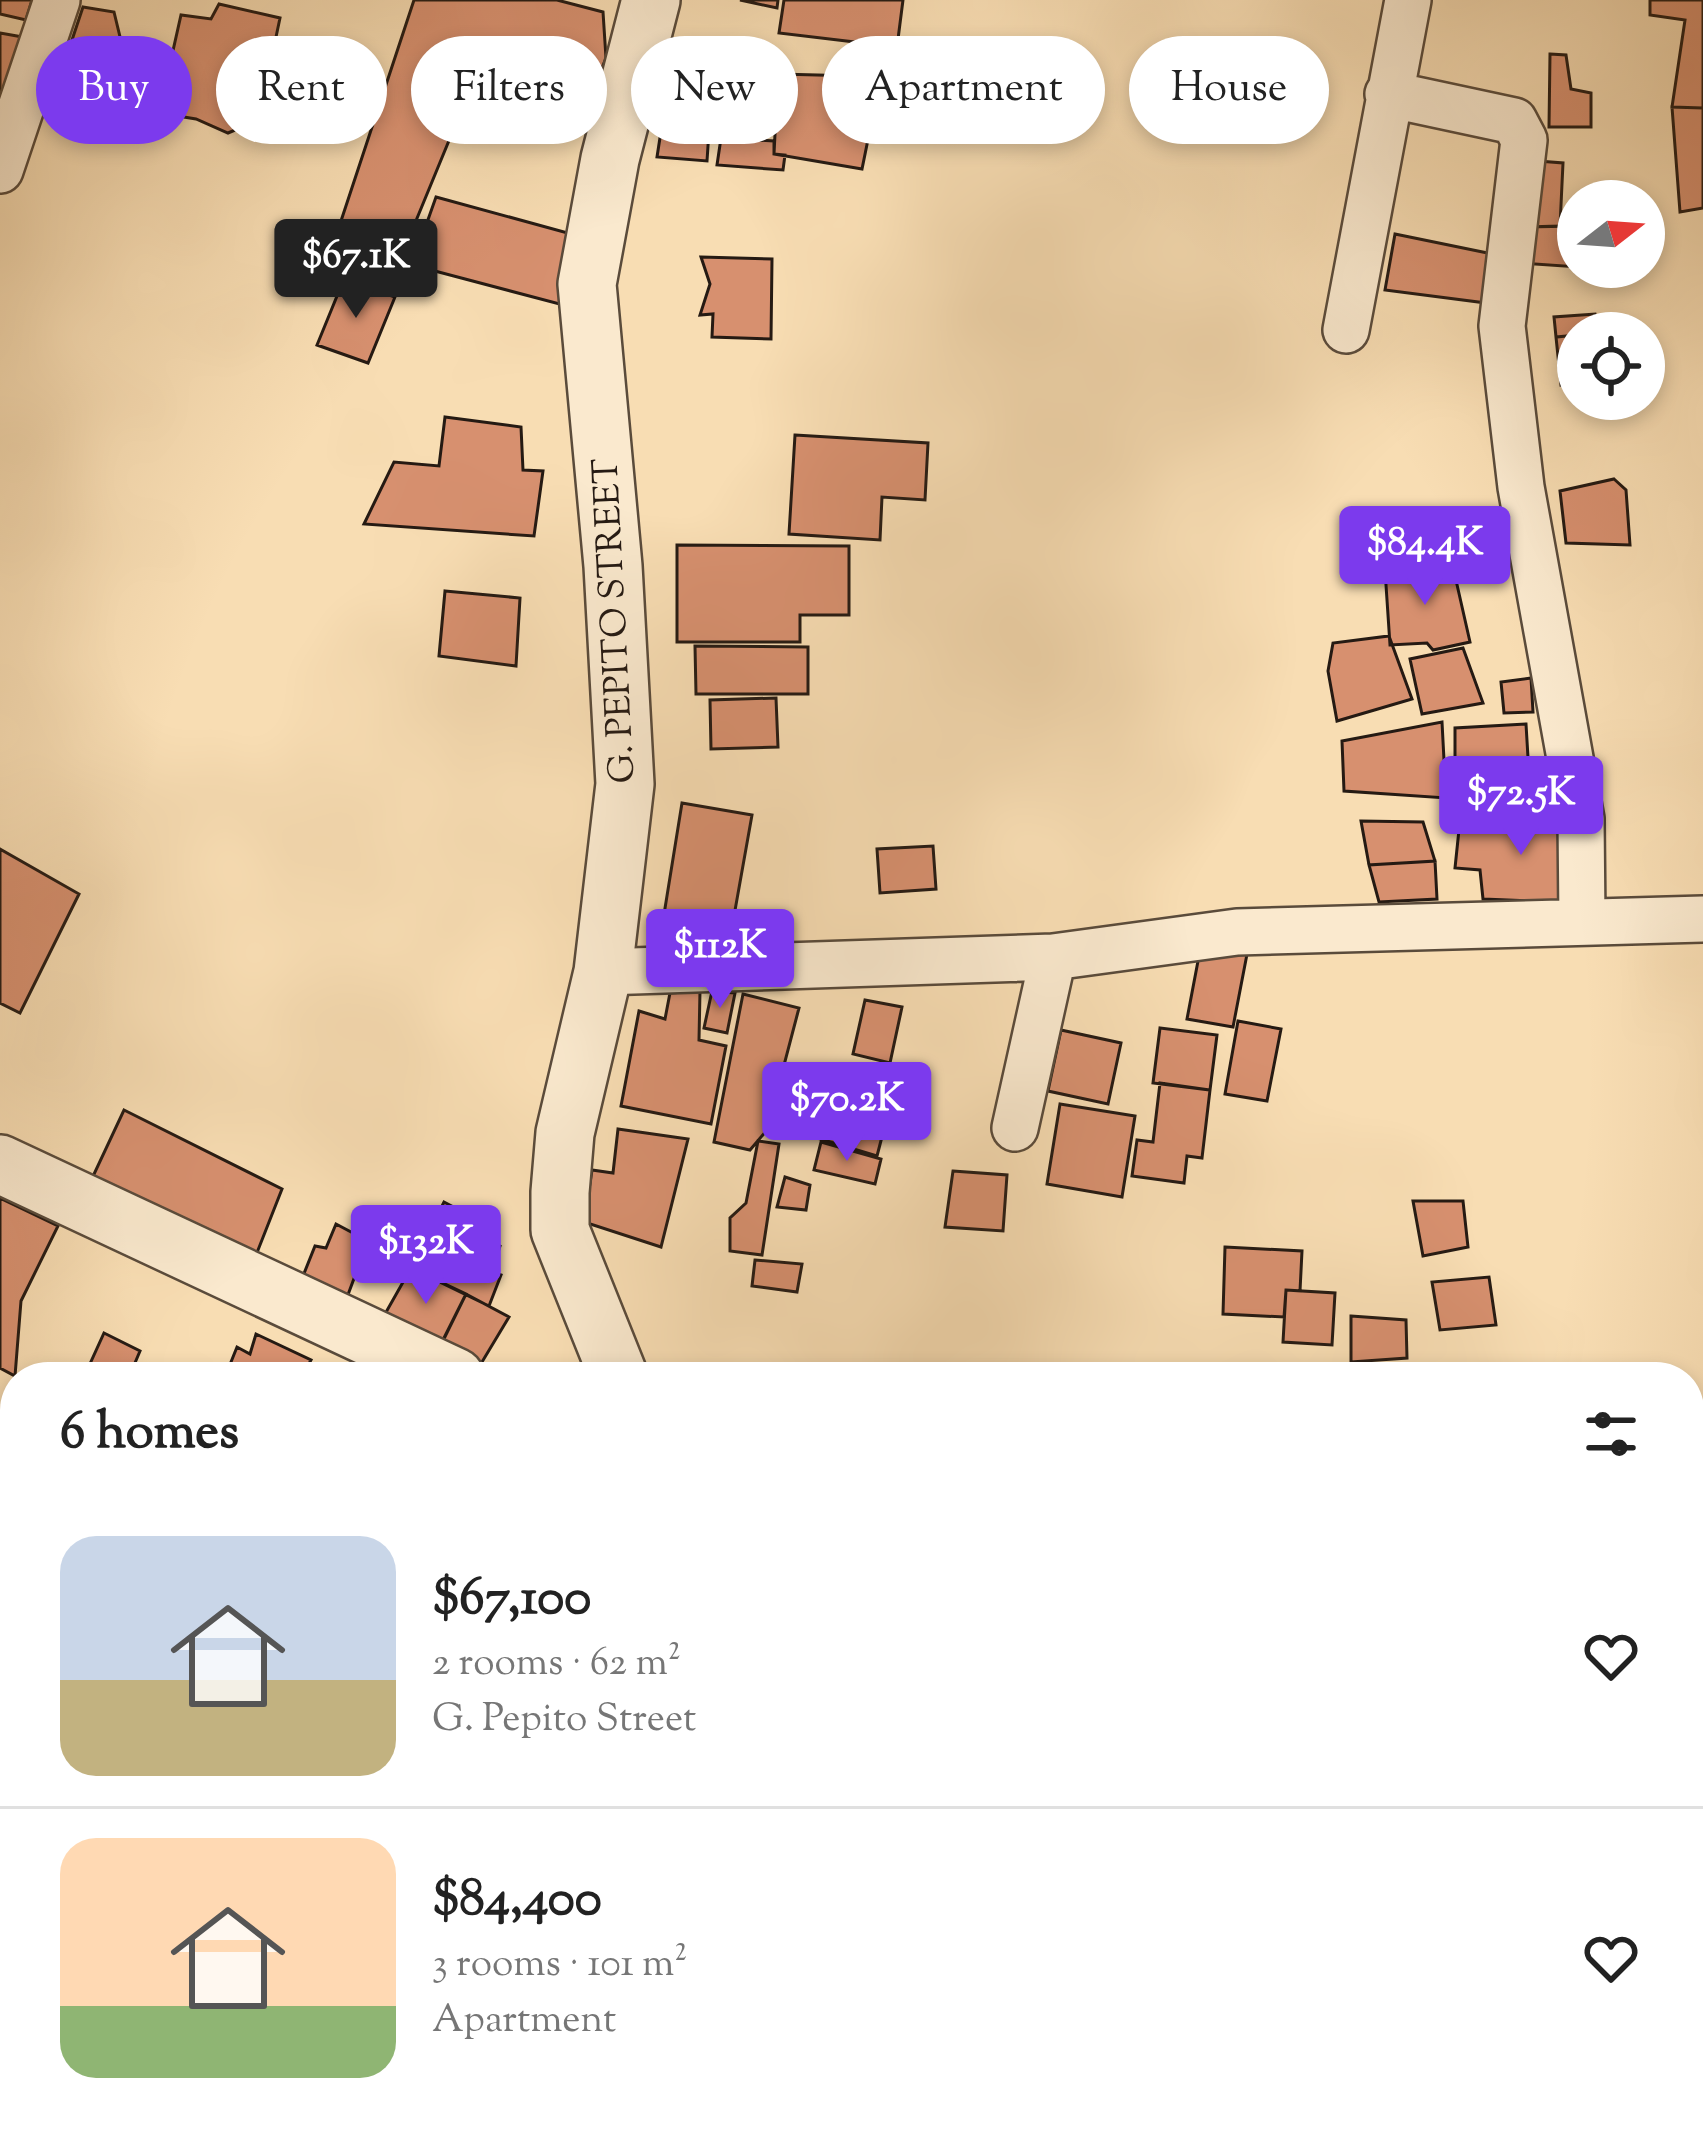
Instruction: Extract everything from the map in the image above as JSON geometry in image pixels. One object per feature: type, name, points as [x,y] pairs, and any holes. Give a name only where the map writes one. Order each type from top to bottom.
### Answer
[{"type":"street","points":[[0,170],[57,0]]},
{"type":"street","name":"G. PEPITO STREET","points":[[613,1362],[560,1230],[565,1133],[603,973],[625,784],[613,566],[587,284],[610,159],[651,0]]},
{"type":"street","points":[[1346,330],[1408,0]]},
{"type":"street","points":[[1388,94],[1514,121],[1524,140],[1505,261],[1502,326],[1521,487],[1581,819],[1582,921]]},
{"type":"street","points":[[603,973],[1053,957],[1237,932],[1703,919]]},
{"type":"street","points":[[1015,1128],[1053,957]]},
{"type":"street","points":[[0,1164],[423,1362]]},
{"type":"building","points":[[0,0],[32,0],[26,20],[0,14]]},
{"type":"building","points":[[414,0],[557,0],[603,12],[605,36],[411,36],[411,144],[448,144],[406,245],[339,227],[366,144],[387,144],[387,82]]},
{"type":"building","points":[[740,0],[778,0],[777,8]]},
{"type":"building","points":[[784,0],[903,0],[898,36],[822,38],[779,33]]},
{"type":"building","points":[[1650,0],[1703,0],[1703,108],[1672,107],[1685,20],[1650,15]]},
{"type":"building","points":[[219,4],[280,18],[276,36],[216,36],[216,128],[192,118],[192,36],[176,36],[181,15],[211,19]]},
{"type":"building","points":[[83,7],[114,12],[120,36],[73,36]]},
{"type":"building","points":[[0,33],[28,38],[0,115]]},
{"type":"building","points":[[1550,54],[1566,55],[1571,89],[1591,93],[1591,127],[1549,127]]},
{"type":"building","points":[[798,75],[822,75],[822,144],[867,144],[862,169],[774,154],[774,144],[798,144]]},
{"type":"building","points":[[1672,107],[1703,108],[1703,208],[1680,212]]},
{"type":"building","points":[[659,144],[708,144],[707,161],[657,157]]},
{"type":"building","points":[[720,144],[774,144],[774,154],[785,155],[783,170],[717,165]]},
{"type":"building","points":[[1538,161],[1563,163],[1562,180],[1557,180],[1557,226],[1525,227]]},
{"type":"building","points":[[436,197],[586,238],[567,306],[412,265]]},
{"type":"building","points":[[1557,226],[1557,266],[1521,263],[1525,227]]},
{"type":"building","points":[[1395,234],[1502,256],[1494,304],[1385,290]]},
{"type":"building","points":[[701,257],[772,259],[771,339],[712,337],[713,314],[700,315],[710,284]]},
{"type":"building","points":[[344,279],[395,297],[368,363],[317,345]]},
{"type":"building","points":[[445,417],[521,427],[523,470],[543,471],[534,536],[364,524],[394,462],[439,466]]},
{"type":"building","points":[[795,435],[928,443],[925,500],[882,497],[880,540],[789,534]]},
{"type":"building","points":[[1614,479],[1626,490],[1630,545],[1566,543],[1560,491]]},
{"type":"building","points":[[677,545],[849,546],[849,615],[800,615],[800,642],[677,642]]},
{"type":"building","points":[[1453,567],[1470,642],[1433,650],[1427,643],[1390,645],[1385,570]]},
{"type":"building","points":[[445,591],[520,598],[516,666],[439,656]]},
{"type":"building","points":[[1389,636],[1412,699],[1337,721],[1328,671],[1333,643]]},
{"type":"building","points":[[695,646],[808,647],[808,694],[696,694]]},
{"type":"building","points":[[1463,648],[1483,703],[1422,714],[1410,659]]},
{"type":"building","points":[[1531,678],[1533,712],[1504,713],[1501,682]]},
{"type":"building","points":[[776,698],[778,747],[711,749],[710,700]]},
{"type":"building","points":[[1442,722],[1446,798],[1344,791],[1342,741]]},
{"type":"building","points":[[1526,724],[1530,791],[1501,813],[1455,811],[1455,728]]},
{"type":"building","points":[[682,803],[752,815],[729,944],[661,933]]},
{"type":"building","points":[[1574,819],[1575,903],[1483,899],[1480,870],[1455,868],[1460,820]]},
{"type":"building","points":[[1361,821],[1423,822],[1435,861],[1369,865]]},
{"type":"building","points":[[933,846],[936,889],[880,893],[877,849]]},
{"type":"building","points":[[0,849],[79,894],[20,1013],[0,1003]]},
{"type":"building","points":[[1435,861],[1437,899],[1379,902],[1369,865]]},
{"type":"building","points":[[1202,940],[1248,949],[1233,1027],[1187,1019]]},
{"type":"building","points":[[700,991],[699,1040],[726,1046],[711,1124],[621,1106],[639,1011],[665,1019],[670,993]]},
{"type":"building","points":[[712,991],[735,993],[727,1033],[704,1028]]},
{"type":"building","points":[[743,994],[799,1008],[767,1130],[750,1150],[714,1142]]},
{"type":"building","points":[[865,1000],[902,1007],[890,1063],[853,1054]]},
{"type":"building","points":[[1238,1021],[1281,1029],[1267,1101],[1225,1094]]},
{"type":"building","points":[[1160,1028],[1217,1035],[1210,1090],[1153,1083]]},
{"type":"building","points":[[1061,1030],[1121,1043],[1108,1104],[1048,1091]]},
{"type":"building","points":[[1160,1083],[1210,1090],[1202,1158],[1187,1156],[1184,1183],[1132,1176],[1137,1140],[1153,1142]]},
{"type":"building","points":[[1060,1104],[1135,1116],[1122,1197],[1047,1184]]},
{"type":"building","points":[[124,1110],[282,1189],[249,1273],[87,1189]]},
{"type":"building","points":[[824,1114],[884,1129],[877,1156],[817,1138]]},
{"type":"building","points":[[618,1129],[688,1139],[661,1247],[584,1222],[592,1170],[613,1173]]},
{"type":"building","points":[[758,1141],[779,1144],[762,1255],[730,1251],[730,1218],[746,1203]]},
{"type":"building","points":[[821,1142],[881,1159],[875,1184],[814,1170]]},
{"type":"building","points":[[953,1171],[1007,1175],[1003,1231],[945,1227]]},
{"type":"building","points":[[785,1177],[810,1185],[806,1210],[777,1207]]},
{"type":"building","points":[[0,1198],[58,1226],[21,1301],[16,1362],[0,1362]]},
{"type":"building","points":[[1413,1201],[1463,1201],[1468,1247],[1423,1256]]},
{"type":"building","points":[[444,1202],[490,1226],[487,1239],[500,1246],[492,1272],[501,1275],[489,1306],[411,1268]]},
{"type":"building","points":[[336,1224],[368,1241],[346,1300],[301,1281],[315,1246],[326,1248]]},
{"type":"building","points":[[1225,1247],[1302,1251],[1300,1291],[1286,1290],[1284,1317],[1223,1314]]},
{"type":"building","points":[[755,1260],[802,1264],[797,1292],[752,1286]]},
{"type":"building","points":[[411,1268],[466,1294],[439,1348],[385,1314]]},
{"type":"building","points":[[1489,1277],[1496,1325],[1440,1330],[1432,1282]]},
{"type":"building","points":[[1286,1290],[1335,1293],[1332,1345],[1283,1342]]},
{"type":"building","points":[[466,1294],[509,1317],[482,1362],[433,1361]]},
{"type":"building","points":[[1351,1316],[1406,1320],[1407,1358],[1351,1362]]},
{"type":"building","points":[[104,1333],[140,1351],[135,1362],[91,1362]]},
{"type":"building","points":[[256,1334],[311,1360],[231,1362],[237,1347],[250,1354]]}]
